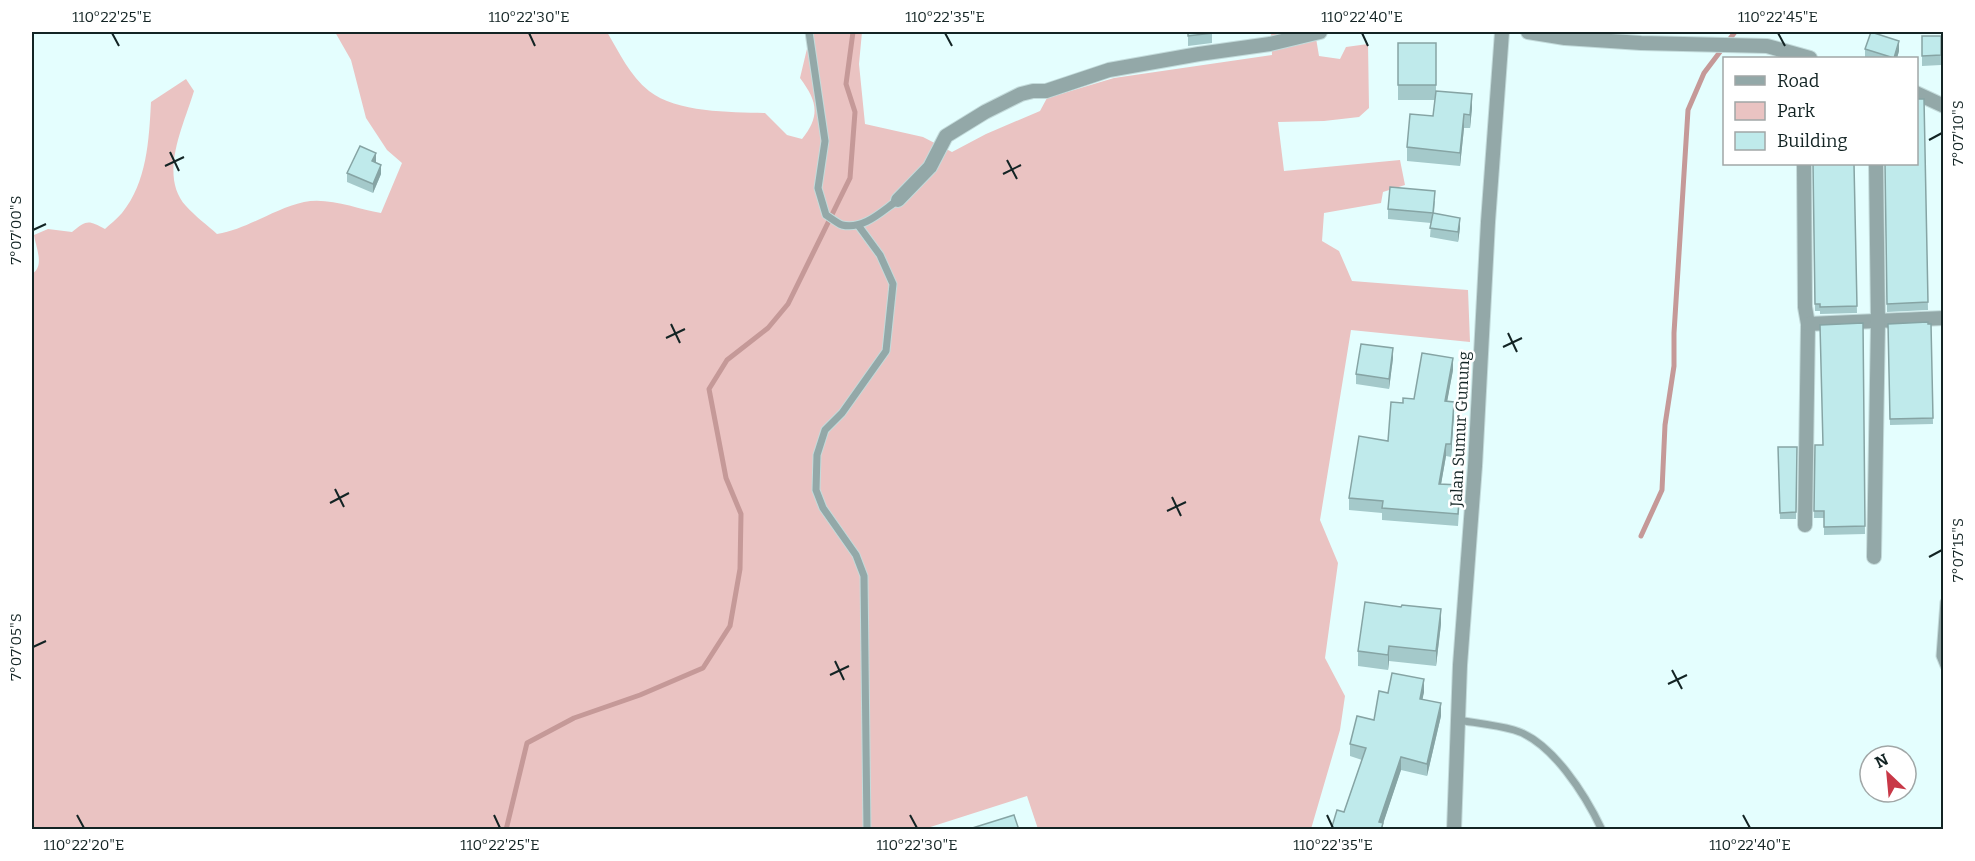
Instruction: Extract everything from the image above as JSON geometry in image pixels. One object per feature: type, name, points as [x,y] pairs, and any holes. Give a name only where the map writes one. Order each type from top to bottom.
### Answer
[{"type":"street","points":[[898,200],[930,167],[946,136],[985,112],[1021,94],[1046,91],[1109,70],[1270,44],[1320,32]]},
{"type":"street","name":"Jalan Sumur Gunung","points":[[1454,830],[1458,720],[1488,222],[1502,32]]},
{"type":"street","points":[[1528,32],[1565,38],[1608,41],[1767,45],[1802,57]]},
{"type":"street","points":[[1918,93],[1944,106]]},
{"type":"street","points":[[1804,165],[1805,308],[1808,324],[1806,525]]},
{"type":"street","points":[[1874,557],[1878,322],[1875,165]]},
{"type":"street","points":[[1808,324],[1944,318]]},
{"type":"lane","points":[[809,32],[825,141],[818,188],[826,215],[842,225],[858,225],[898,200]]},
{"type":"lane","points":[[858,225],[880,255],[893,284],[885,351],[842,413],[825,430],[817,455],[816,490],[823,508],[856,555],[864,576],[867,830]]},
{"type":"lane","points":[[1944,602],[1940,656],[1944,666]]},
{"type":"lane","points":[[1458,720],[1515,730],[1541,744],[1567,774],[1594,813],[1602,830]]},
{"type":"green space","points":[[335,32],[607,32],[636,78],[649,91],[661,98],[674,104],[705,110],[765,113],[787,135],[802,139],[814,115],[813,101],[800,78],[811,32],[862,32],[859,64],[865,124],[923,137],[952,152],[986,134],[1040,111],[1047,98],[1114,78],[1272,55],[1271,32],[1315,32],[1319,56],[1340,59],[1346,47],[1368,44],[1369,108],[1359,117],[1324,121],[1278,122],[1284,171],[1400,160],[1405,185],[1383,192],[1381,203],[1324,213],[1322,241],[1339,251],[1352,281],[1468,290],[1470,342],[1351,330],[1320,520],[1338,563],[1325,658],[1345,696],[1340,730],[1311,829],[1038,829],[1027,796],[921,830],[32,830],[32,274],[36,271],[39,262],[34,235],[48,229],[72,232],[88,223],[105,229],[120,215],[137,188],[142,174],[148,146],[151,102],[186,79],[194,91],[176,150],[174,180],[178,194],[186,206],[217,234],[239,228],[304,202],[333,202],[381,213],[402,163],[387,150],[366,118],[351,60]]},
{"type":"building","points":[[1188,32],[1212,32],[1212,33],[1188,36]]},
{"type":"building","points":[[1871,32],[1899,41],[1894,57],[1865,49]]},
{"type":"building","points":[[1922,36],[1941,36],[1941,55],[1922,56]]},
{"type":"building","points":[[1398,43],[1436,43],[1436,85],[1398,85]]},
{"type":"building","points":[[1436,91],[1472,94],[1470,115],[1464,114],[1460,153],[1407,147],[1410,114],[1433,116]]},
{"type":"building","points":[[1918,99],[1924,99],[1928,302],[1887,304],[1885,165],[1918,165]]},
{"type":"building","points":[[360,146],[376,153],[372,161],[381,165],[373,184],[347,173]]},
{"type":"building","points":[[1813,165],[1854,165],[1857,306],[1820,307],[1820,304],[1815,304]]},
{"type":"building","points":[[1390,187],[1435,191],[1433,213],[1388,209]]},
{"type":"building","points":[[1433,213],[1460,218],[1458,232],[1430,228]]},
{"type":"building","points":[[1928,322],[1931,324],[1933,418],[1890,419],[1888,324]]},
{"type":"building","points":[[1863,323],[1865,526],[1824,527],[1824,511],[1814,511],[1815,445],[1823,445],[1820,325]]},
{"type":"building","points":[[1361,344],[1393,348],[1389,379],[1356,374]]},
{"type":"building","points":[[1422,353],[1453,358],[1445,401],[1454,402],[1451,444],[1446,444],[1439,484],[1460,485],[1458,514],[1382,508],[1383,501],[1349,498],[1359,436],[1388,441],[1391,402],[1403,403],[1403,398],[1414,399]]},
{"type":"building","points":[[1778,447],[1797,447],[1796,512],[1780,513]]},
{"type":"building","points":[[1365,602],[1441,609],[1436,651],[1389,646],[1388,655],[1358,651]]},
{"type":"building","points":[[1392,673],[1424,679],[1420,699],[1441,703],[1427,764],[1401,757],[1379,822],[1383,823],[1381,830],[1331,830],[1337,810],[1344,812],[1366,748],[1350,744],[1357,716],[1374,720],[1379,691],[1388,693]]},
{"type":"building","points":[[1014,815],[1019,830],[966,830]]},
{"type":"waterway","points":[[506,830],[527,743],[574,718],[640,695],[703,668],[730,626],[740,569],[741,514],[726,478],[709,389],[727,360],[768,328],[788,304],[850,178],[855,112],[846,84],[853,32]]},
{"type":"waterway","points":[[1641,536],[1662,490],[1665,425],[1674,366],[1674,333],[1688,110],[1704,73],[1735,32]]}]
